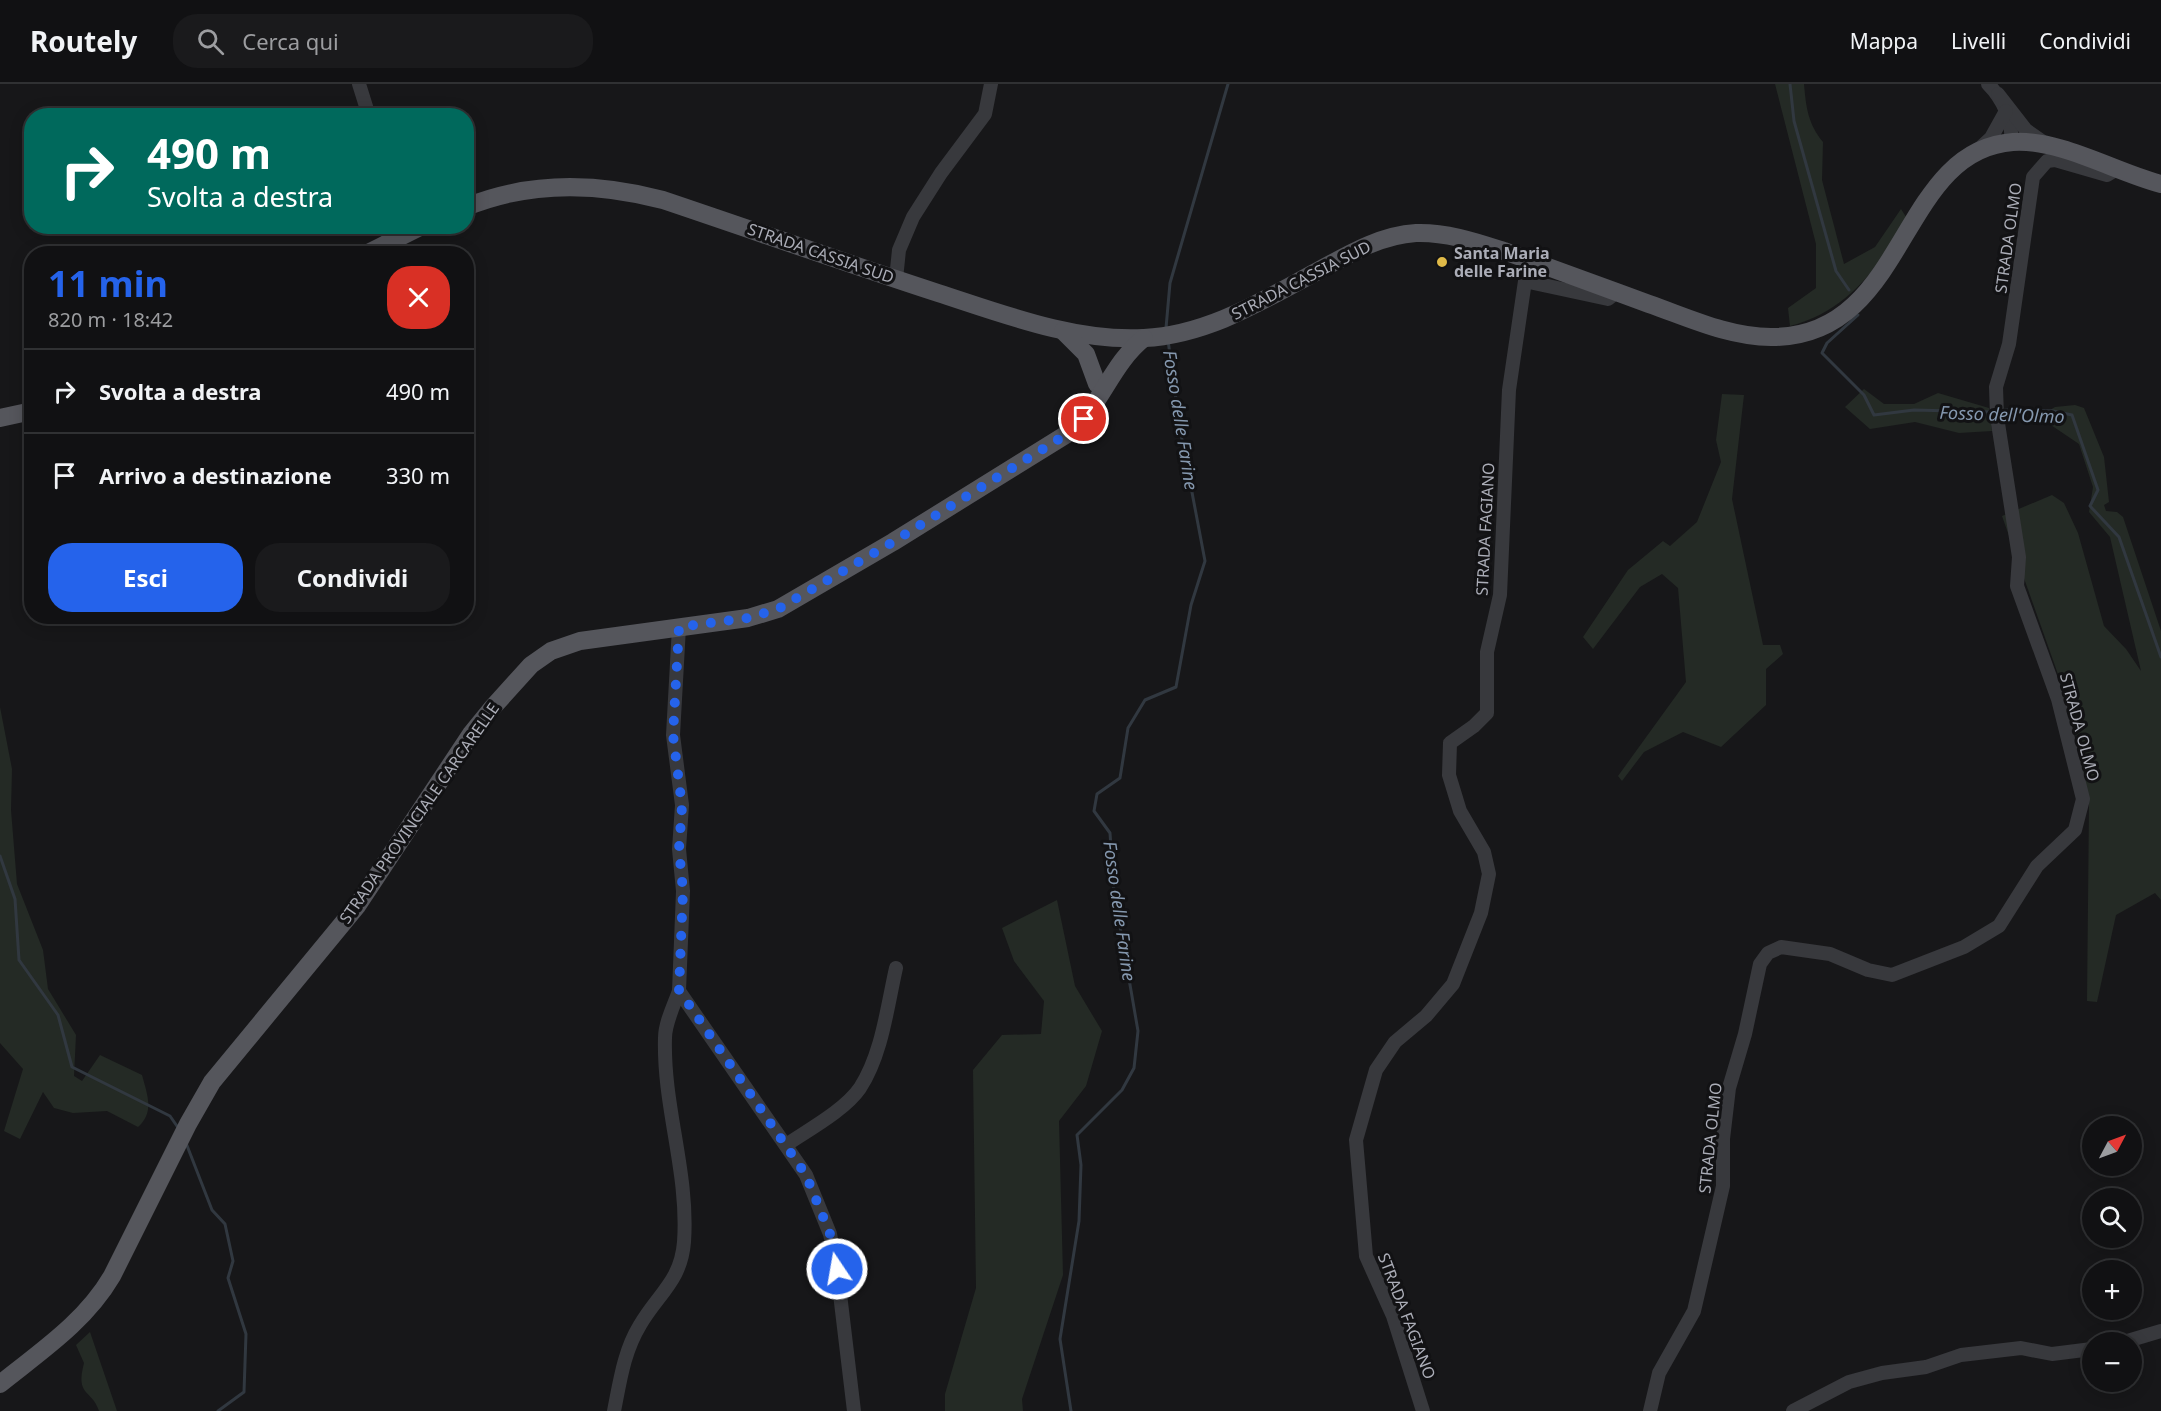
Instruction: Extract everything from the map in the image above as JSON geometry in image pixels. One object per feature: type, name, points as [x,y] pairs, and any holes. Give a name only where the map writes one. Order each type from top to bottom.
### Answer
[{"type":"main road","name":"STRADA CASSIA SUD","points":[[474,204],[504,195],[530,191],[593,186],[625,190],[663,200],[985,308],[1108,338],[1160,336],[1221,321],[1254,306],[1354,250],[1398,236],[1416,233],[1471,240],[1718,329],[1772,337],[1809,331],[1845,313],[1876,283],[1929,196],[1958,164],[1987,149],[2012,142],[2056,148],[2161,184]]},
{"type":"main road","points":[[375,246],[388,235]]},
{"type":"main road","points":[[1056,327],[1073,339],[1086,354],[1101,388]]},
{"type":"main road","name":"STRADA PROVINCIALE CARCARELLE","points":[[0,1384],[76,1323],[97,1300],[112,1276],[167,1163],[203,1096],[357,906],[471,735],[521,675],[551,651],[570,644],[748,618],[778,609],[893,542],[1067,434],[1084,419],[1101,388],[1126,354],[1160,336]]},
{"type":"main road","points":[[1101,388],[1112,360],[1108,338]]},
{"type":"main road","points":[[0,418],[24,413]]},
{"type":"street","points":[[359,84],[366,108]]},
{"type":"street","points":[[896,279],[899,250],[913,218],[941,173],[985,114],[991,84]]},
{"type":"street","points":[[1988,84],[2026,130],[2056,148]]},
{"type":"street","points":[[1998,94],[2006,111],[2006,129],[2012,142]]},
{"type":"street","points":[[1969,157],[1991,138],[2006,111]]},
{"type":"street","name":"STRADA OLMO","points":[[1650,1411],[1659,1373],[1694,1311],[1723,1186],[1723,1139],[1729,1088],[1745,1034],[1760,964],[1768,953],[1781,947],[1830,954],[1868,970],[1892,975],[1964,947],[1999,926],[2037,866],[2075,830],[2082,799],[2058,699],[2016,586],[2019,557],[1997,410],[1996,387],[2009,345],[2032,177],[2047,161],[2055,160],[2107,175],[2117,170]]},
{"type":"street","name":"STRADA FAGIANO","points":[[1423,1411],[1393,1316],[1366,1256],[1356,1140],[1376,1070],[1395,1042],[1426,1016],[1453,984],[1482,913],[1489,874],[1484,852],[1460,811],[1449,775],[1450,742],[1474,726],[1487,713],[1487,652],[1500,595],[1509,390],[1525,281],[1608,299],[1617,292]]},
{"type":"street","points":[[614,1411],[624,1359],[640,1324],[674,1281],[684,1243],[681,1164],[671,1107],[664,1036],[679,990],[683,891],[679,849],[682,806],[673,735],[679,627]]},
{"type":"street","points":[[786,1145],[830,1115],[859,1090],[876,1056],[896,968]]},
{"type":"street","points":[[679,990],[806,1175],[830,1234],[837,1269],[854,1411]]},
{"type":"street","points":[[2142,1337],[2161,1331]]},
{"type":"street","points":[[1793,1411],[1850,1382],[1882,1373],[1926,1367],[1961,1355],[2021,1348],[2052,1354],[2082,1350]]},
{"type":"shaded area","points":[[1775,84],[1804,84],[1809,115],[1814,129],[1823,142],[1822,180],[1844,264],[1875,247],[1901,209],[1908,220],[1885,255],[1845,299],[1829,310],[1790,326],[1788,308],[1816,288],[1816,244]]},
{"type":"shaded area","points":[[1864,389],[1884,404],[1914,404],[1938,393],[1989,408],[1992,431],[1959,433],[1915,422],[1870,429],[1845,407]]},
{"type":"shaded area","points":[[1722,394],[1744,395],[1732,499],[1763,645],[1780,645],[1783,654],[1766,669],[1766,705],[1721,747],[1683,732],[1644,752],[1622,781],[1618,776],[1686,682],[1678,588],[1662,574],[1640,587],[1593,649],[1583,637],[1628,570],[1663,541],[1670,546],[1697,522],[1721,462],[1716,440]]},
{"type":"shaded area","points":[[2075,405],[2084,408],[2104,457],[2109,502],[2104,505],[2106,511],[2117,512],[2123,517],[2161,631],[2161,900],[2155,893],[2116,915],[2097,1002],[2087,1001],[2089,804],[2071,711],[2002,516],[2052,495],[2064,503],[2078,533],[2104,626],[2126,649],[2141,671],[2110,537],[2089,512],[2093,487],[2079,444],[2039,417],[2055,407]]},
{"type":"shaded area","points":[[0,707],[12,769],[11,810],[17,884],[43,950],[48,989],[76,1035],[74,1076],[82,1081],[100,1055],[142,1075],[148,1109],[138,1127],[107,1111],[73,1113],[54,1108],[43,1092],[20,1139],[4,1131],[23,1069],[0,1043]]},
{"type":"shaded area","points":[[1057,900],[1075,986],[1102,1031],[1086,1086],[1059,1121],[1063,1275],[1022,1399],[1023,1411],[945,1411],[945,1394],[976,1288],[973,1070],[1002,1035],[1041,1034],[1044,1001],[1014,961],[1002,928]]},
{"type":"shaded area","points":[[90,1332],[117,1411],[99,1411],[83,1387],[84,1363],[76,1345]]},
{"type":"waterway","name":"Fosso delle Farine","points":[[1166,328],[1170,283],[1228,84]]},
{"type":"waterway","name":"Fosso dell'Olmo","points":[[1790,84],[1794,121],[1836,271],[1849,290]]},
{"type":"waterway","name":"Fosso dell'Olmo","points":[[1858,315],[1827,343],[1822,353],[1864,395],[1874,415],[1914,410],[1992,412]]},
{"type":"waterway","name":"Fosso delle Farine","points":[[1071,1411],[1060,1339],[1079,1221],[1081,1165],[1077,1135],[1122,1090],[1134,1068],[1138,1031],[1114,892],[1110,833],[1094,811],[1097,794],[1120,778],[1128,728],[1145,700],[1176,687],[1191,605],[1205,561],[1180,429],[1168,340]]},
{"type":"waterway","name":"Fosso dell'Olmo","points":[[2002,410],[2053,411],[2072,415],[2098,490],[2090,506],[2119,537],[2161,657]]},
{"type":"waterway","points":[[0,856],[15,899],[19,960],[58,1015],[72,1067],[170,1116],[179,1129]]},
{"type":"waterway","points":[[186,1143],[212,1210],[225,1224],[233,1261],[228,1278],[246,1334],[244,1392],[218,1411]]},
{"type":"place","name":"Santa Maria delle Farine","points":[[1442,262]]},
{"type":"route","points":[[837,1269],[830,1234],[806,1175],[679,990],[683,891],[679,849],[682,806],[673,735],[679,627],[748,618],[778,609],[893,542],[1067,434],[1084,419]]}]
